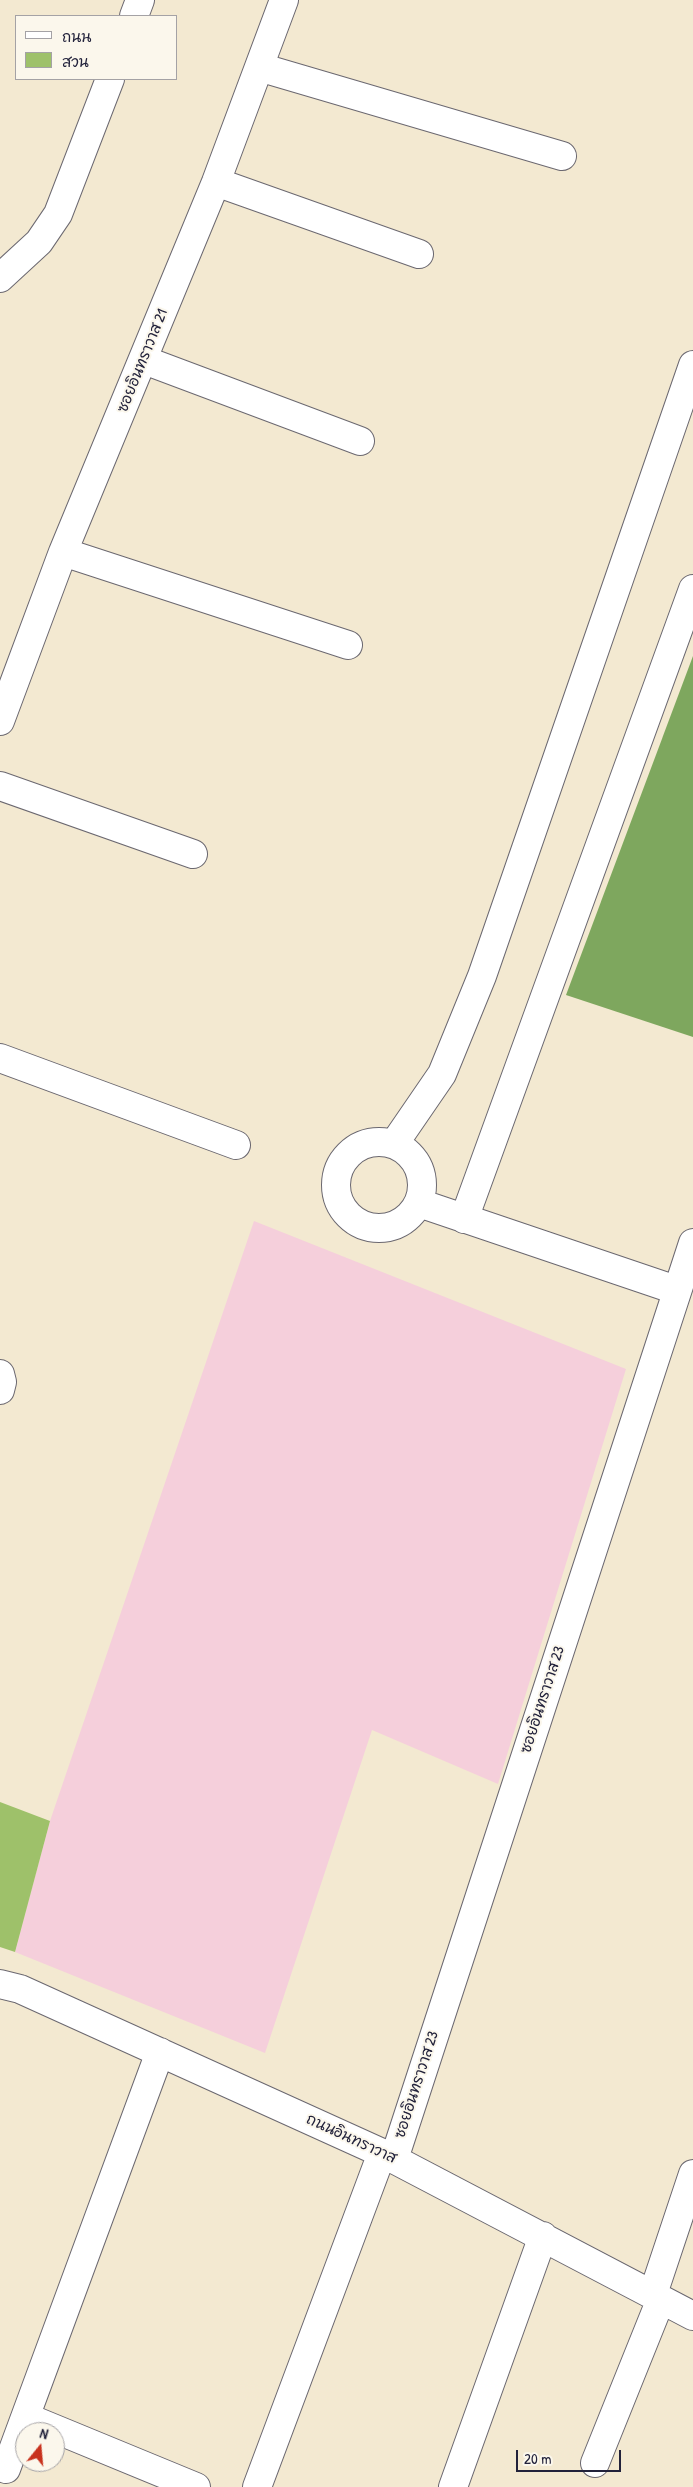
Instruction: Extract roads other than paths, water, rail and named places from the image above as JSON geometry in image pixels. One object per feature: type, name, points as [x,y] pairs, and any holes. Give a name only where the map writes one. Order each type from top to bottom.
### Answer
[{"type":"street","points":[[134,15],[140,0]]},
{"type":"street","name":"ซอยอินทราวาส 21","points":[[0,721],[63,552],[216,182],[284,0]]},
{"type":"street","points":[[259,67],[562,156]]},
{"type":"street","points":[[0,278],[39,242],[58,214],[110,80]]},
{"type":"street","points":[[216,182],[419,254]]},
{"type":"street","points":[[144,360],[360,441]]},
{"type":"street","points":[[394,1144],[442,1074],[482,976],[691,375]]},
{"type":"street","points":[[63,552],[348,645]]},
{"type":"street","points":[[464,1219],[693,589]]},
{"type":"street","points":[[0,786],[193,854]]},
{"type":"street","points":[[0,1058],[236,1145]]},
{"type":"street","points":[[380,1141],[394,1144],[407,1151],[416,1162],[422,1175],[422,1190],[419,1203],[411,1215],[399,1224],[378,1228],[357,1223],[346,1214],[339,1202],[335,1188],[342,1160],[353,1150],[366,1144],[380,1141]]},
{"type":"street","points":[[419,1203],[676,1290]]},
{"type":"street","name":"ซอยอินทราวาส 23","points":[[257,2487],[388,2156],[693,1243]]},
{"type":"street","points":[[0,1374],[2,1382],[0,1390]]},
{"type":"street","name":"ถนนอินทราวาส","points":[[0,1984],[20,1989],[388,2156],[693,2316]]},
{"type":"street","points":[[6,2469],[160,2052]]},
{"type":"street","points":[[595,2463],[657,2296],[693,2174]]},
{"type":"street","points":[[453,2487],[543,2236]]},
{"type":"street","points":[[26,2417],[196,2487]]}]
